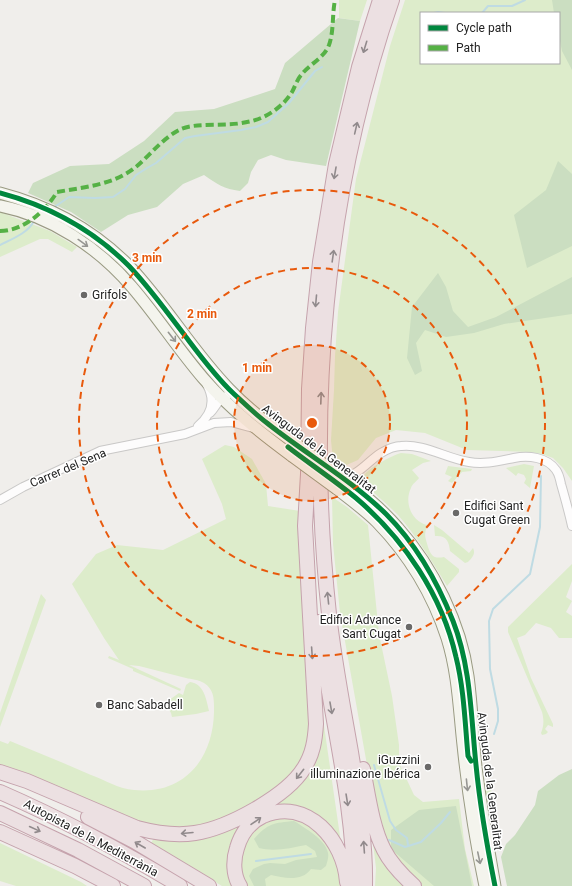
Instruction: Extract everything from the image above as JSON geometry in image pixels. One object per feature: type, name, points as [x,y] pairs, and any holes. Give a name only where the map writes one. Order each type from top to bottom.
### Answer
[{"type":"highway","points":[[365,886],[364,847],[360,812],[334,650],[326,577],[321,500],[321,418],[325,332],[334,243],[348,165],[370,73],[392,0]]},
{"type":"highway","points":[[0,772],[27,781],[138,828],[162,833],[191,833],[208,830],[230,822],[256,808],[284,790],[296,779],[310,756],[315,738],[315,711],[305,526],[311,360],[316,295],[336,164],[347,113],[378,3]]},
{"type":"highway","points":[[308,474],[312,553],[319,625],[328,690],[350,821],[354,854],[354,886]]},
{"type":"highway","points":[[334,650],[353,710],[370,806],[377,831],[384,851],[401,874],[414,886]]},
{"type":"highway","points":[[0,775],[106,826],[154,852],[210,886]]},
{"type":"highway","name":"Autopista de la Mediterrània","points":[[0,792],[39,809],[100,840],[180,886]]},
{"type":"highway","points":[[240,886],[235,872],[234,862],[235,853],[243,834],[259,818],[278,812],[298,814],[318,824],[326,831],[333,840],[343,859],[347,886]]},
{"type":"highway","name":"Autopista de la Mediterrània","points":[[0,813],[78,850],[144,886]]},
{"type":"highway","points":[[0,832],[75,866],[113,886]]},
{"type":"highway","points":[[27,844],[99,886]]},
{"type":"street","name":"Avinguda de la Generalitat","points":[[0,193],[36,205],[61,216],[91,233],[112,249],[152,292],[209,366],[248,408],[339,476],[386,515],[413,547],[438,586],[454,622],[460,642],[468,675],[483,819],[496,886]]},
{"type":"street","name":"Avinguda de la Generalitat","points":[[0,206],[24,212],[50,223],[81,241],[109,263],[132,287],[204,378],[220,401],[337,489],[377,522],[404,554],[434,605],[453,660],[469,802],[485,886]]},
{"type":"street","points":[[204,378],[210,389],[212,397],[210,413]]},
{"type":"street","points":[[220,401],[229,396],[261,424],[275,429]]},
{"type":"street","name":"Carrer del Sena","points":[[185,434],[205,420],[220,401]]},
{"type":"street","name":"Carrer del Sena","points":[[220,401],[217,411],[223,419],[252,428],[279,446]]},
{"type":"street","name":"Carrer del Sena","points":[[0,500],[23,487],[100,451],[185,434],[214,423],[231,422]]},
{"type":"street","points":[[339,476],[345,478],[353,475],[382,452],[401,446],[417,446],[455,460],[480,464],[519,457],[532,457],[544,461],[555,469],[559,476],[572,526]]},
{"type":"street","points":[[353,475],[352,478],[356,490]]},
{"type":"green space","points":[[339,0],[367,0],[360,21],[339,18]]},
{"type":"green space","points":[[405,0],[572,0],[572,481],[563,468],[553,458],[542,454],[530,452],[467,450],[425,433],[396,430],[376,438],[358,460],[344,466],[333,461],[331,440],[338,312],[356,179],[390,46]]},
{"type":"green space","points":[[552,0],[572,0],[572,70],[562,51],[560,41],[560,12],[554,12]]},
{"type":"green space","points":[[338,18],[360,21],[326,166],[286,160],[271,155],[258,160],[251,172],[248,183],[240,191],[221,186],[204,175],[183,184],[157,207],[128,215],[101,232],[71,212],[28,193],[33,183],[70,166],[109,164],[144,141],[175,112],[214,109],[275,89],[285,63]]},
{"type":"green space","points":[[558,161],[572,174],[572,246],[527,268],[514,215],[546,190]]},
{"type":"green space","points":[[0,197],[32,206],[80,230],[128,270],[204,366],[200,369],[116,265],[0,202]]},
{"type":"green space","points":[[0,212],[50,231],[77,247],[72,252],[48,239],[40,239],[0,257]]},
{"type":"green space","points":[[438,273],[446,287],[453,311],[468,327],[496,317],[572,277],[572,314],[504,324],[474,333],[446,337],[425,330],[416,343],[422,371],[415,375],[407,358],[412,307]]},
{"type":"green space","points":[[225,445],[234,447],[252,459],[266,484],[268,506],[300,511],[310,728],[307,751],[298,768],[282,783],[256,801],[221,820],[186,829],[149,826],[0,765],[0,741],[8,744],[10,741],[117,786],[134,790],[152,790],[167,787],[181,780],[201,759],[208,745],[214,712],[213,696],[208,686],[197,680],[129,665],[181,689],[180,691],[133,671],[133,669],[108,658],[109,656],[119,660],[72,584],[96,554],[117,545],[163,550],[226,519],[222,504],[202,459]]},
{"type":"green space","points":[[401,453],[412,454],[431,461],[423,463],[412,470],[419,478],[413,484],[408,499],[410,510],[413,515],[421,523],[427,525],[425,536],[430,553],[438,558],[444,557],[459,569],[459,572],[447,586],[424,549],[405,523],[364,484],[363,477],[369,470],[386,459]]},
{"type":"green space","points":[[524,464],[534,466],[530,488],[524,483],[526,479],[524,475],[518,473],[516,476],[506,468]]},
{"type":"green space","points":[[448,466],[472,469],[471,471],[462,472],[452,483],[448,481],[452,477],[445,474]]},
{"type":"green space","points":[[332,497],[347,507],[368,525],[379,634],[392,696],[399,745],[399,763],[414,795],[423,802],[459,799],[465,849],[474,886],[419,886],[392,855],[375,810],[340,613],[333,544]]},
{"type":"green space","points":[[434,525],[469,553],[473,548],[474,554],[468,562],[465,563],[450,551],[449,544],[446,539],[435,536]]},
{"type":"green space","points":[[572,564],[572,581],[566,597],[572,601],[566,612],[572,616],[572,638],[559,638],[551,628],[536,623],[525,635],[517,638],[531,678],[553,724],[553,727],[548,725],[545,729],[548,732],[542,735],[542,712],[508,632],[508,627]]},
{"type":"green space","points":[[41,594],[46,600],[0,727],[0,713]]},
{"type":"green space","points":[[190,682],[195,683],[204,692],[209,711],[172,717],[165,703],[179,693],[183,695],[186,685]]},
{"type":"green space","points":[[321,705],[341,843],[306,811],[244,824],[235,886],[222,886],[151,843],[154,838],[186,839],[301,780]]},
{"type":"green space","points":[[572,769],[572,886],[507,886],[501,857],[506,844],[515,835],[535,805],[538,791],[559,775]]},
{"type":"green space","points":[[483,782],[485,782],[490,789],[495,799],[493,811],[487,814]]},
{"type":"green space","points":[[456,806],[472,886],[434,886],[391,849],[391,830],[419,810]]},
{"type":"green space","points":[[279,818],[288,818],[307,823],[323,836],[332,851],[340,886],[248,886],[244,877],[241,859],[246,841],[258,827],[266,822]]},
{"type":"green space","points":[[294,821],[319,839],[326,848],[328,860],[326,866],[321,870],[311,869],[303,876],[292,878],[271,875],[265,879],[266,886],[254,886],[249,876],[253,869],[264,864],[285,864],[296,860],[317,857],[315,851],[306,845],[277,850],[259,848],[254,839],[263,830],[276,823]]},
{"type":"green space","points":[[372,835],[409,886],[375,886],[376,868]]},
{"type":"green space","points":[[0,843],[87,886],[16,886],[0,881]]},
{"type":"waterway","points":[[483,12],[488,6],[512,6],[525,0]]},
{"type":"waterway","points":[[53,208],[69,197],[113,197],[125,189],[136,175],[156,163],[185,138],[241,130],[256,127],[268,122],[289,103],[315,71],[322,67]]},
{"type":"waterway","points":[[0,245],[24,232],[34,221]]},
{"type":"waterway","points":[[494,734],[498,721],[498,709],[490,669],[489,621],[493,609],[530,574],[540,527],[541,476]]},
{"type":"waterway","points":[[374,765],[390,821],[396,830],[407,838],[408,845]]},
{"type":"waterway","points":[[389,840],[405,847],[421,842],[450,812]]},
{"type":"waterway","points":[[256,861],[311,854]]},
{"type":"marked path","points":[[0,231],[17,228],[33,219],[46,207],[57,192],[89,187],[109,181],[128,172],[137,166],[163,141],[181,129],[196,126],[254,121],[278,108],[288,98],[302,74],[327,50],[332,34],[335,0]]},
{"type":"cycle path","points":[[0,193],[18,198],[53,212],[101,241],[129,266],[143,282],[219,379],[233,393],[263,420],[358,489],[386,514],[407,538],[433,578],[447,607],[459,638],[467,674],[480,796],[495,886]]},
{"type":"cycle path","points":[[288,447],[348,491],[374,514],[405,550],[431,590],[450,634],[459,669],[463,694],[468,756],[471,761]]},
{"type":"place","name":"Grifols","points":[[84,295]]},
{"type":"place","name":"Edifici Sant Cugat Green","points":[[456,513]]},
{"type":"place","name":"Edifici Advance Sant Cugat","points":[[409,627]]},
{"type":"place","name":"Banc Sabadell","points":[[99,705]]},
{"type":"place","name":"iGuzzini illuminazione Ibérica","points":[[428,767]]}]
